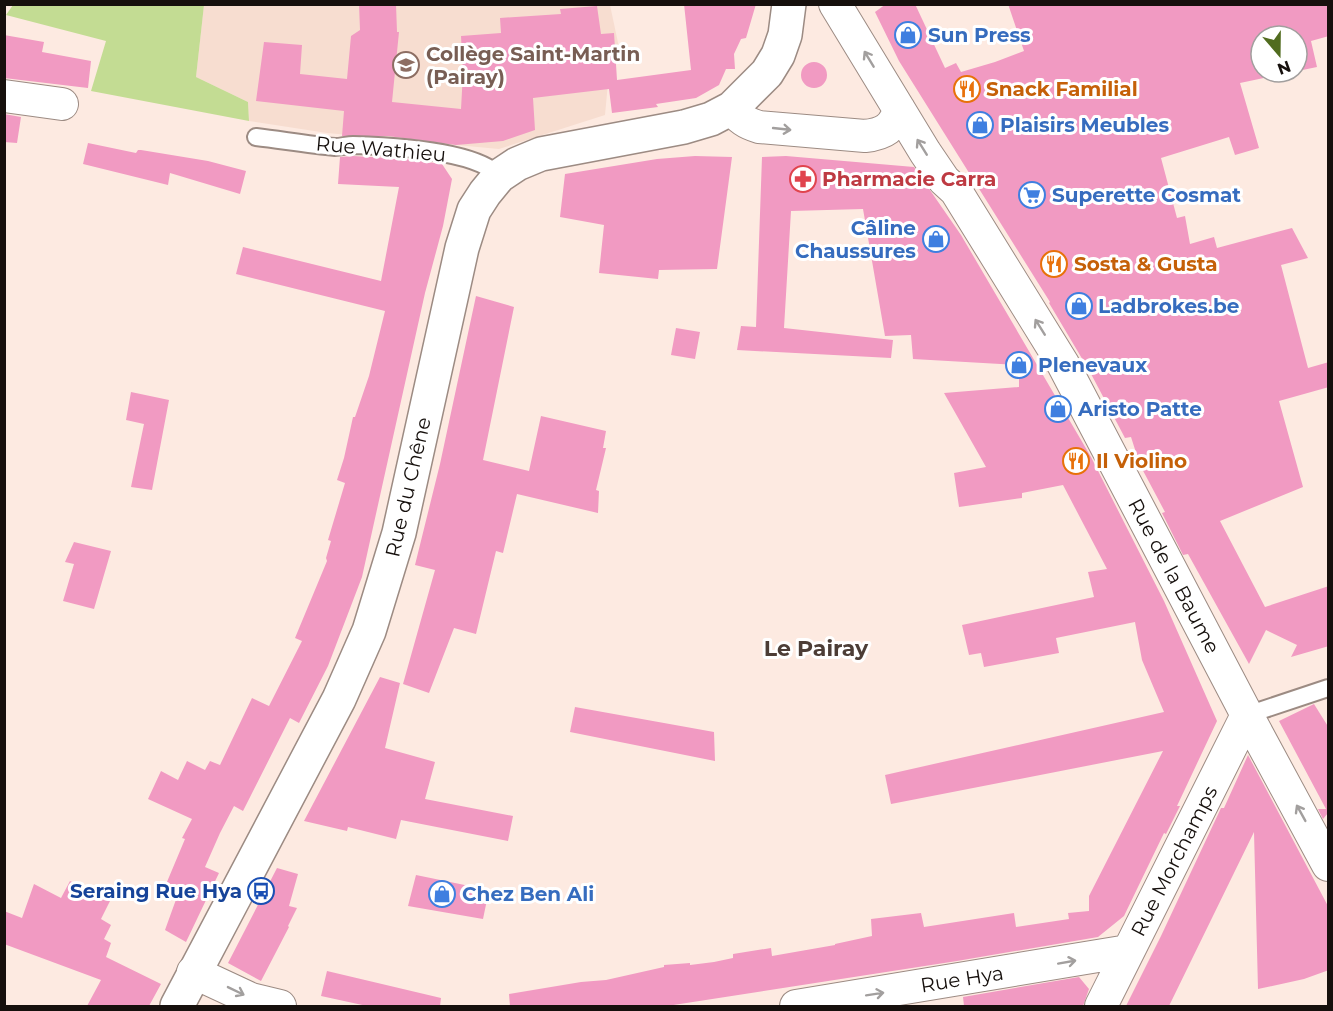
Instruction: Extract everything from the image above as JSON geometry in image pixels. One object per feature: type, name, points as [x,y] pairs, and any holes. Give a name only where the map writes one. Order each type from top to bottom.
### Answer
[{"type":"main road","points":[[732,108],[766,73],[778,55],[785,35],[789,4]]},
{"type":"main road","name":"Rue du Chêne","points":[[177,1006],[339,699],[369,631],[399,533],[462,248],[474,210],[499,176],[518,164],[541,154],[684,127],[711,119],[732,108]]},
{"type":"street","name":"Rue de la Baume","points":[[836,4],[898,110],[944,180],[956,191],[1063,364],[1247,715],[1329,865]]},
{"type":"street","points":[[4,96],[62,104]]},
{"type":"street","points":[[732,108],[738,118],[746,124],[759,127],[865,136],[878,135],[889,129],[896,120],[898,110]]},
{"type":"street","name":"Rue Morchamps","points":[[1101,1006],[1247,715]]},
{"type":"street","name":"Rue Hya","points":[[796,1006],[1128,951]]},
{"type":"street","points":[[194,972],[252,999],[280,1006]]},
{"type":"lane","name":"Rue Wathieu","points":[[256,136],[336,147],[352,145],[457,156],[486,165],[499,176]]},
{"type":"lane","points":[[1247,715],[1329,688]]},
{"type":"shaded area","name":"Collège Saint-Martin (Pairay)","points":[[204,5],[610,5],[620,52],[608,83],[605,115],[499,149],[327,133],[249,121],[248,102],[196,77]]},
{"type":"green space","points":[[13,5],[204,5],[196,77],[248,102],[249,121],[91,91],[106,41],[6,15]]},
{"type":"building","points":[[359,4],[396,4],[397,32],[399,32],[392,102],[461,109],[463,73],[461,36],[501,33],[500,18],[561,14],[560,9],[597,6],[601,34],[614,33],[617,80],[691,70],[684,4],[756,4],[746,38],[741,39],[734,54],[735,69],[726,69],[719,85],[696,98],[656,104],[658,107],[612,113],[609,89],[533,98],[535,130],[503,141],[456,145],[388,136],[342,136],[344,111],[256,101],[264,42],[302,45],[300,74],[347,79],[351,36],[360,30]]},
{"type":"building","points":[[886,4],[915,4],[945,68],[956,63],[961,72],[1024,51],[1008,4],[1329,4],[1329,36],[1311,41],[1317,67],[1309,69],[1309,24],[1249,24],[1249,81],[1240,83],[1259,148],[1235,155],[1229,137],[1161,158],[1177,218],[1185,216],[1190,244],[1214,237],[1217,248],[1292,228],[1308,258],[1281,265],[1308,368],[1329,362],[1329,387],[1279,401],[1303,487],[1220,521],[1265,607],[1329,586],[1329,646],[1291,657],[1297,645],[1266,630],[1249,664],[1188,554],[1183,555],[1162,513],[1165,512],[1140,465],[1131,437],[1125,438],[1050,302],[899,61],[875,12]]},
{"type":"building","points":[[4,35],[44,42],[42,52],[91,61],[88,88],[4,78]]},
{"type":"building","points":[[814,62],[823,66],[827,75],[823,84],[814,88],[805,84],[801,75],[805,66]]},
{"type":"building","points":[[4,114],[21,117],[17,143],[4,142]]},
{"type":"building","points":[[88,143],[136,153],[141,150],[208,161],[246,171],[240,194],[170,173],[168,185],[83,164]]},
{"type":"building","points":[[695,156],[732,157],[717,269],[659,270],[658,279],[599,273],[604,225],[560,217],[565,174],[657,159]]},
{"type":"building","points":[[786,156],[914,167],[961,235],[1091,457],[1164,601],[1217,721],[1177,806],[1180,806],[1166,834],[1164,833],[1124,916],[1098,937],[667,1006],[510,1006],[509,994],[606,980],[664,967],[664,965],[714,962],[733,958],[733,954],[771,948],[772,956],[835,945],[872,936],[871,919],[921,913],[924,927],[1014,913],[1016,927],[1069,919],[1068,913],[1089,911],[1089,896],[1163,751],[891,804],[885,775],[1164,712],[1142,660],[1135,622],[1056,638],[1059,653],[984,667],[981,653],[969,655],[962,625],[1094,597],[1088,572],[1107,569],[1063,485],[1022,493],[1022,498],[959,507],[954,473],[986,467],[944,393],[1019,387],[1019,365],[913,359],[911,335],[885,336],[863,209],[791,211],[784,328],[893,340],[891,358],[737,350],[741,326],[756,327],[762,157]]},
{"type":"building","points":[[340,157],[407,159],[442,164],[452,179],[443,226],[425,293],[362,577],[328,666],[299,723],[290,718],[243,811],[234,806],[220,833],[205,867],[219,873],[186,942],[165,930],[178,894],[164,889],[185,839],[182,838],[192,819],[148,799],[161,771],[178,780],[187,761],[205,770],[210,761],[220,765],[252,698],[269,706],[302,641],[295,638],[327,561],[331,541],[328,540],[345,483],[337,480],[353,417],[355,417],[369,376],[385,311],[236,274],[243,247],[381,281],[399,187],[338,184]]},
{"type":"building","points":[[476,296],[514,307],[483,460],[529,471],[541,416],[606,431],[603,448],[606,448],[596,490],[599,491],[598,513],[517,494],[503,553],[496,551],[476,634],[454,628],[429,693],[403,684],[435,570],[415,565],[440,464]]},
{"type":"building","points":[[676,328],[700,332],[695,359],[671,355]]},
{"type":"building","points":[[131,392],[169,400],[152,490],[131,487],[144,424],[126,420]]},
{"type":"building","points":[[74,542],[111,551],[94,609],[63,601],[74,564],[65,562]]},
{"type":"building","points":[[380,677],[400,683],[385,748],[435,762],[425,799],[513,816],[508,841],[401,820],[396,839],[348,827],[347,831],[304,821]]},
{"type":"building","points":[[1314,704],[1329,728],[1329,815],[1328,813],[1323,819],[1318,809],[1326,809],[1279,721]]},
{"type":"building","points":[[575,707],[714,732],[715,761],[570,732]]},
{"type":"building","points":[[1248,755],[1329,908],[1329,970],[1304,979],[1258,989],[1254,832],[1169,1006],[1126,1006],[1221,808],[1224,808]]},
{"type":"building","points":[[277,868],[298,874],[289,906],[297,908],[261,981],[228,963]]},
{"type":"building","name":"Chez Ben Ali","points":[[416,875],[489,890],[483,919],[408,906]]},
{"type":"building","points":[[70,881],[110,901],[101,919],[111,925],[104,939],[111,943],[106,957],[161,984],[149,1006],[87,1006],[101,980],[4,944],[4,911],[22,918],[34,884],[61,898]]},
{"type":"building","points":[[327,971],[441,998],[440,1006],[367,1006],[321,996]]},
{"type":"building","points":[[1079,977],[1089,989],[1083,1006],[964,1006],[963,997]]},
{"type":"place","name":"Sun Press","points":[[908,35]]},
{"type":"place","name":"Collège Saint-Martin (Pairay)","points":[[406,65]]},
{"type":"place","name":"Snack Familial","points":[[967,89]]},
{"type":"place","name":"Plaisirs Meubles","points":[[980,125]]},
{"type":"place","name":"Pharmacie Carra","points":[[803,179]]},
{"type":"place","name":"Superette Cosmat","points":[[1032,195]]},
{"type":"place","name":"Câline Chaussures","points":[[936,239]]},
{"type":"place","name":"Sosta & Gusta","points":[[1054,264]]},
{"type":"place","name":"Ladbrokes.be","points":[[1079,306]]},
{"type":"place","name":"Plenevaux","points":[[1019,365]]},
{"type":"place","name":"Aristo Patte","points":[[1058,409]]},
{"type":"place","name":"Il Violino","points":[[1076,461]]},
{"type":"place","name":"Seraing Rue Hya","points":[[261,891]]},
{"type":"place","name":"Chez Ben Ali","points":[[442,894]]},
{"type":"district","name":"Le Pairay","points":[[816,648]]}]
